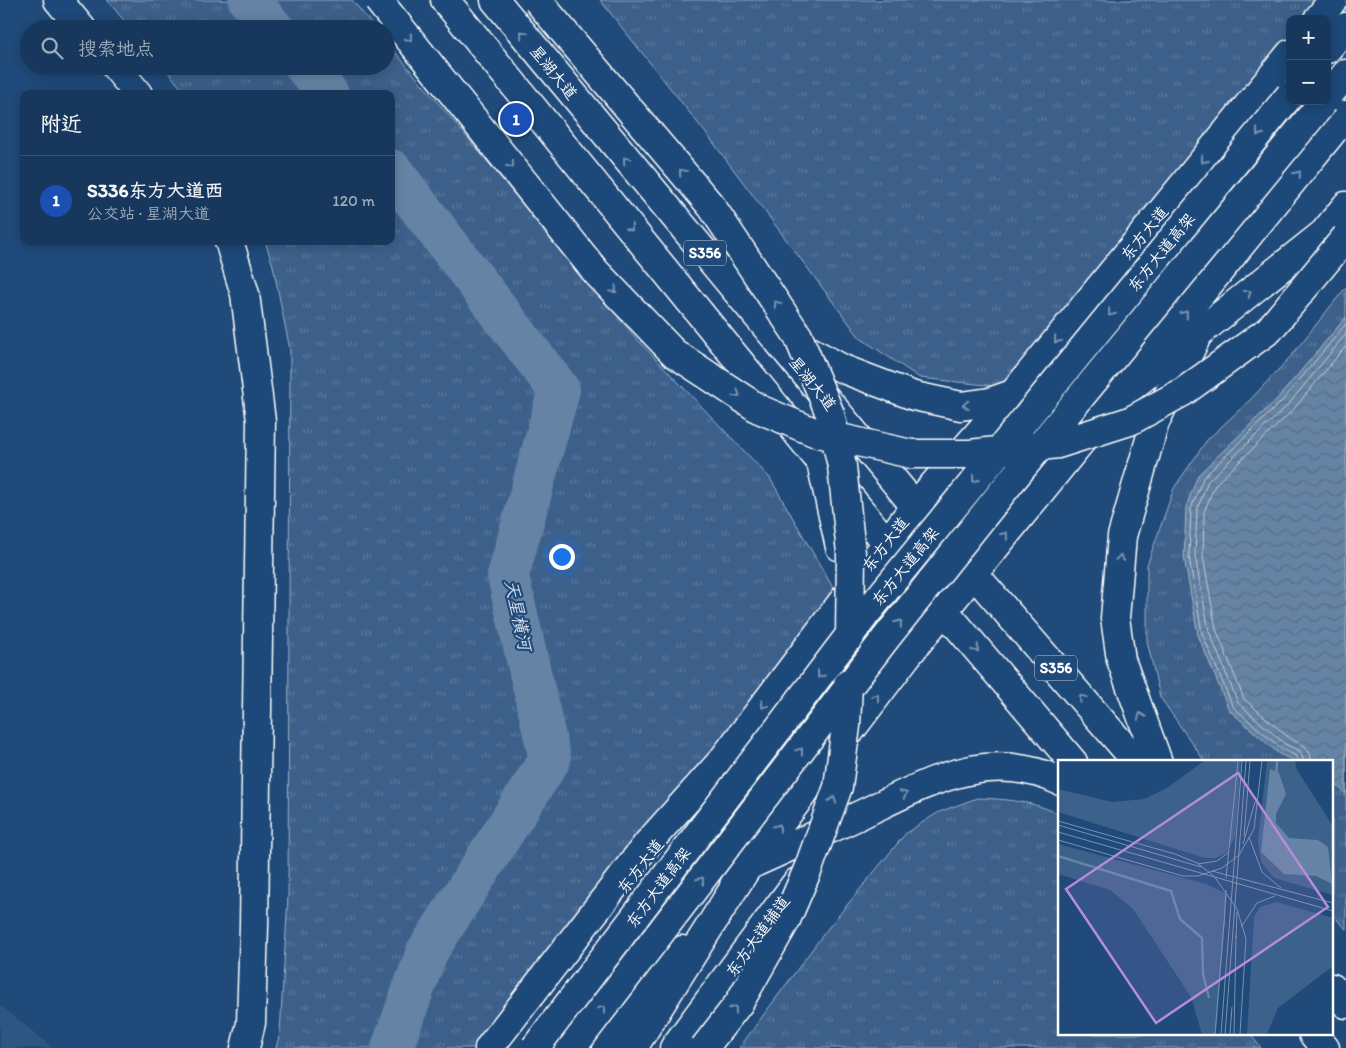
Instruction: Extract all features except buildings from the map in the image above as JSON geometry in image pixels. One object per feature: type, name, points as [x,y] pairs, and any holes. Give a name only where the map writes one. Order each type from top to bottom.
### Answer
[{"type":"main road","points":[[58,0],[75,20]]},
{"type":"main road","points":[[378,0],[394,20]]},
{"type":"main road","name":"S356","points":[[445,0],[886,542],[1071,760]]},
{"type":"main road","name":"星湖大道","points":[[496,0],[915,506],[1135,760]]},
{"type":"main road","points":[[537,0],[712,207],[798,336],[830,414],[842,466],[851,553],[852,610],[846,726],[838,787],[786,920],[739,1003],[704,1048]]},
{"type":"main road","points":[[1321,15],[1334,0]]},
{"type":"main road","points":[[395,21],[596,272],[674,353],[759,409],[814,432],[911,454],[970,454],[1058,444],[1130,421],[1184,392],[1269,330],[1335,235],[1346,206]]},
{"type":"main road","points":[[1331,45],[1346,27]]},
{"type":"main road","name":"东方大道","points":[[498,1048],[727,755],[886,542],[915,506],[1014,394],[1286,59]]},
{"type":"main road","points":[[1331,92],[1346,74]]},
{"type":"main road","points":[[122,75],[135,90]]},
{"type":"main road","name":"东方大道高架","points":[[535,1048],[865,615],[1286,100]]},
{"type":"main road","name":"东方大道高架","points":[[572,1048],[886,638],[1012,480],[1321,105]]},
{"type":"main road","points":[[607,1048],[906,657],[945,612],[1346,115]]},
{"type":"main road","points":[[1157,760],[1121,660],[1115,618],[1122,536],[1155,422],[1199,332],[1280,196]]},
{"type":"main road","points":[[1115,400],[1199,332],[1335,235]]},
{"type":"main road","points":[[230,245],[245,294],[261,421],[254,926],[251,1023],[245,1048]]},
{"type":"main road","points":[[768,328],[843,369],[914,396],[961,406],[990,402],[1014,394]]},
{"type":"main road","points":[[821,461],[840,539],[846,596]]},
{"type":"main road","points":[[489,1048],[648,843],[727,755]]},
{"type":"main road","points":[[633,1048],[748,866],[938,778],[980,768],[1016,768],[1058,780]]},
{"type":"main road","name":"东方大道辅道","points":[[674,1048],[840,824]]},
{"type":"main road","points":[[1334,990],[1346,1004]]},
{"type":"main road","points":[[1315,1036],[1325,1048]]},
{"type":"shaded area","points":[[0,1005],[53,1048],[0,1048]]},
{"type":"green space","points":[[107,0],[352,0],[369,20],[124,20]]},
{"type":"green space","points":[[600,0],[1346,0],[1346,22],[1331,20],[1331,15],[1286,15],[1286,98],[1102,333],[996,386],[920,378],[860,338],[709,137]]},
{"type":"green space","points":[[395,52],[635,337],[770,478],[848,614],[503,1048],[276,1048],[280,1033],[288,896],[290,350],[273,266],[266,245],[395,245],[395,90],[183,90],[170,75],[395,75]]},
{"type":"green space","points":[[1346,287],[1346,929],[1334,916],[1334,760],[1204,760],[1160,697],[1147,641],[1147,565],[1174,488],[1207,440],[1251,399],[1291,356]]},
{"type":"green space","points":[[977,798],[1009,800],[1030,804],[1058,814],[1058,1036],[1252,1036],[1261,1048],[739,1048],[825,932],[906,833],[939,812]]},
{"type":"water","points":[[1346,317],[1346,794],[1334,783],[1334,760],[1293,760],[1279,754],[1229,710],[1198,635],[1184,557],[1186,507],[1198,475],[1279,397]]},
{"type":"waterway","name":"天星横河","points":[[249,0],[266,20]]},
{"type":"waterway","name":"天星横河","points":[[312,75],[325,90]]},
{"type":"waterway","name":"天星横河","points":[[392,1048],[427,952],[550,759],[508,576],[559,390],[395,175]]},
{"type":"place","name":"S336东方大道西","points":[[516,119]]}]
